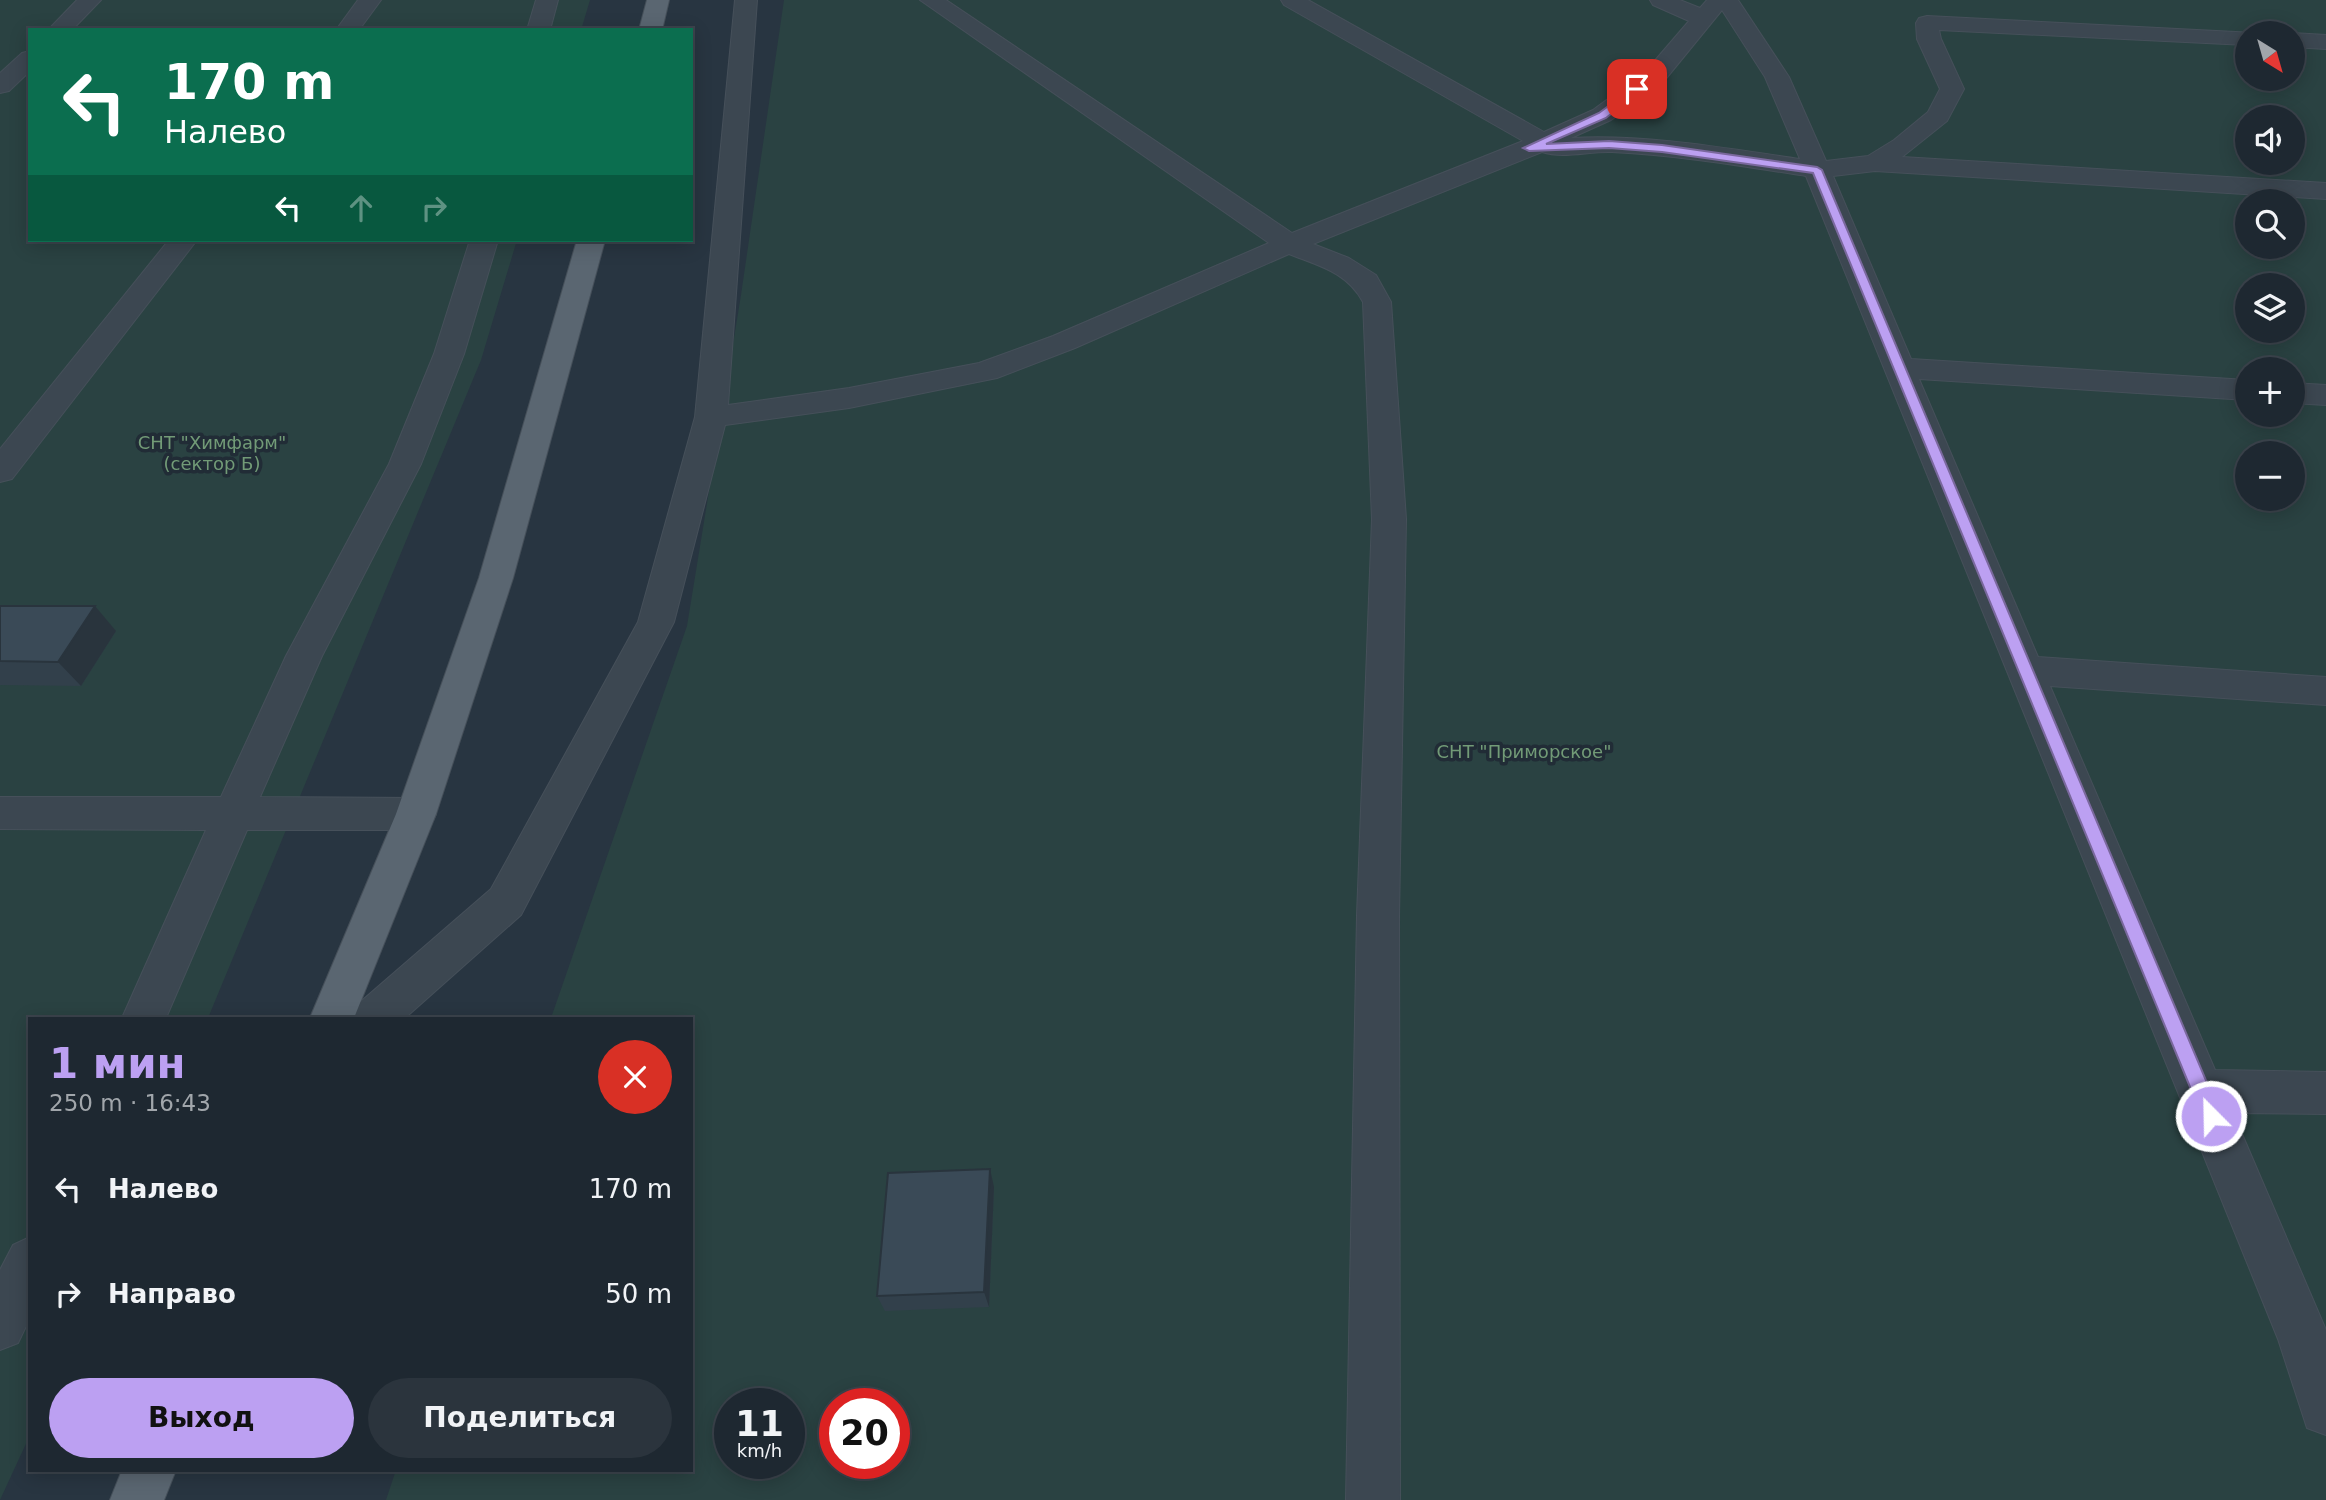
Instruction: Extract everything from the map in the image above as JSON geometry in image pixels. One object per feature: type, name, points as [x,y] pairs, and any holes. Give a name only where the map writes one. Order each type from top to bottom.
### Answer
[{"type":"main road","points":[[651,28],[658,0]]},
{"type":"main road","points":[[332,1017],[415,814],[496,578],[590,242]]},
{"type":"main road","points":[[137,1500],[148,1472]]},
{"type":"street","points":[[61,28],[90,0]]},
{"type":"street","points":[[349,28],[370,0]]},
{"type":"street","points":[[539,28],[547,0]]},
{"type":"street","points":[[375,1017],[506,902],[656,622],[711,417],[746,0]]},
{"type":"street","points":[[932,0],[1289,244],[1339,264],[1366,281],[1377,302],[1390,519],[1378,916],[1373,1500]]},
{"type":"street","points":[[1292,0],[1536,145],[1609,144],[1689,150],[1817,170],[1875,163],[2326,191]]},
{"type":"street","points":[[1661,0],[1716,6],[1777,77],[2304,1339],[2326,1409]]},
{"type":"street","points":[[711,417],[849,398],[986,371],[1064,342],[1289,244],[1602,116],[1655,76],[1716,6]]},
{"type":"street","points":[[1875,163],[1903,145],[1938,116],[1952,89],[1929,39],[1927,23],[2235,37]]},
{"type":"street","points":[[2305,41],[2326,42]]},
{"type":"street","points":[[0,86],[28,60]]},
{"type":"street","points":[[0,471],[181,242]]},
{"type":"street","points":[[145,1017],[304,657],[405,464],[468,302],[483,242]]},
{"type":"street","points":[[1898,368],[2235,389]]},
{"type":"street","points":[[2305,394],[2326,396]]},
{"type":"street","points":[[2025,670],[2326,691]]},
{"type":"street","points":[[0,813],[415,814]]},
{"type":"street","points":[[2201,1091],[2326,1093]]},
{"type":"street","points":[[0,1325],[28,1266]]},
{"type":"green space","name":"СНТ \"Химфарм\" (сектор Б)","points":[[0,0],[590,0],[582,28],[28,28],[28,242],[516,242],[481,360],[208,1017],[28,1017],[28,1439],[0,1500]]},
{"type":"green space","name":"СНТ \"Приморское\"","points":[[784,0],[2326,0],[2326,1500],[386,1500],[395,1472],[693,1472],[693,1017],[551,1017],[687,626],[741,295]]},
{"type":"building","points":[[0,606],[95,606],[58,662],[0,661]]},
{"type":"building","points":[[990,1169],[984,1292],[877,1296],[888,1173]]},
{"type":"route","points":[[1637,89],[1602,116],[1529,148],[1609,144],[1689,150],[1817,170],[2211,1116]]}]
